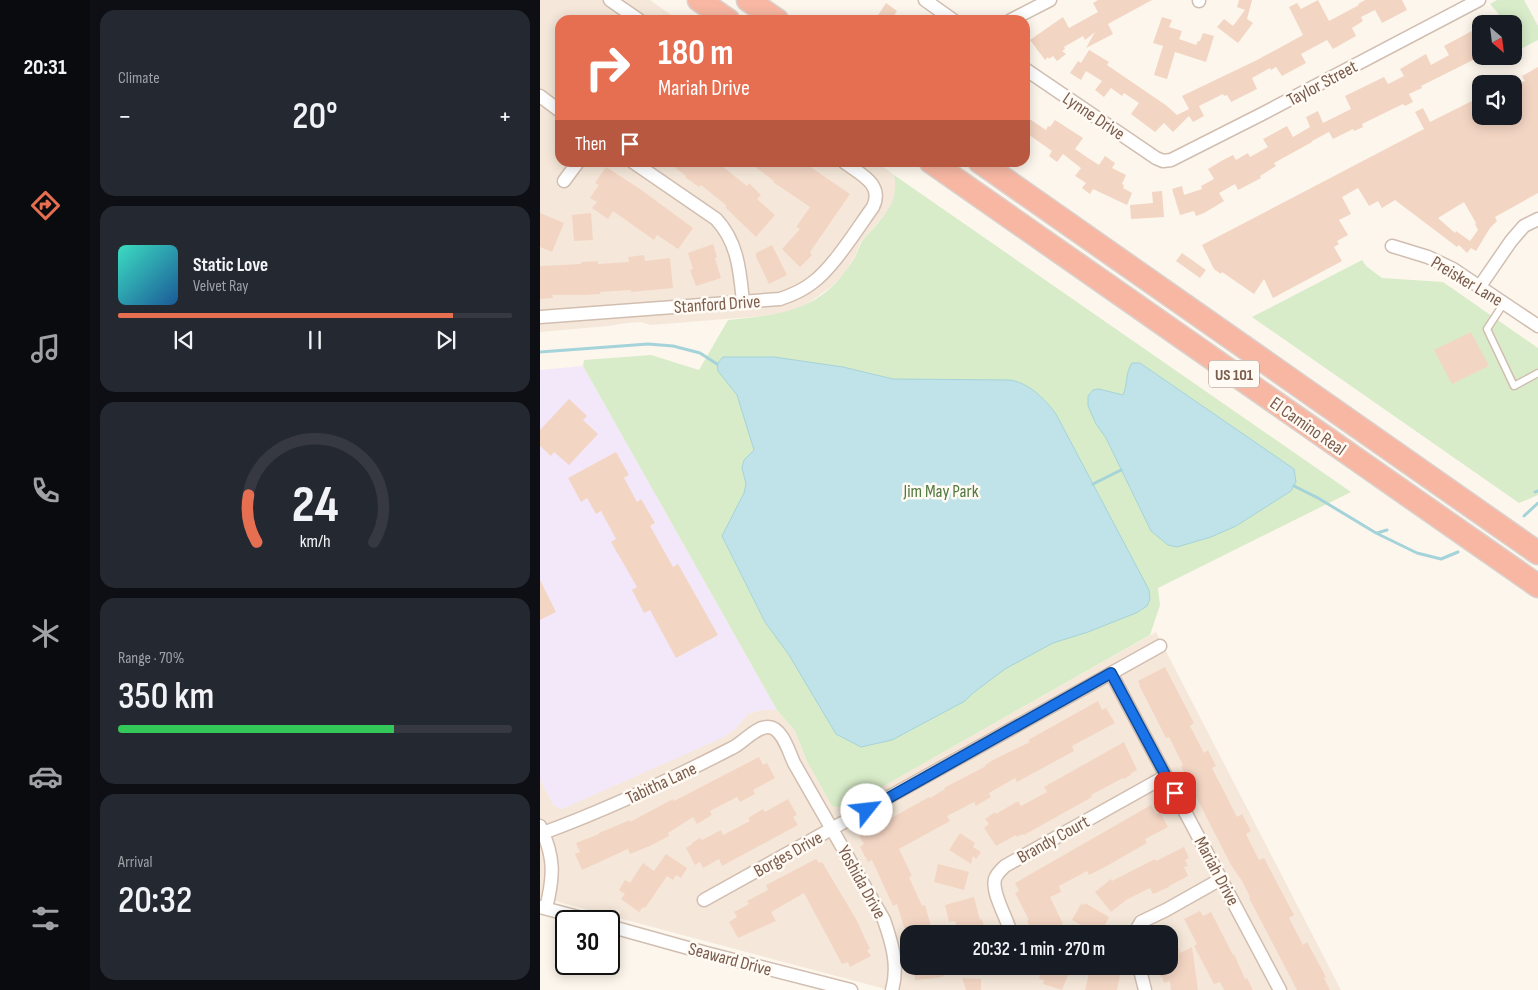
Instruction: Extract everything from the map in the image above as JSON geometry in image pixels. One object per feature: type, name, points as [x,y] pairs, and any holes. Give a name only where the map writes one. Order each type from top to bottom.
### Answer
[{"type":"highway","points":[[699,0],[721,15]]},
{"type":"highway","points":[[748,0],[769,15]]},
{"type":"highway","name":"El Camino Real","points":[[938,167],[1538,586]]},
{"type":"highway","name":"El Camino Real","points":[[987,167],[1538,553]]},
{"type":"street","points":[[610,0],[631,15]]},
{"type":"street","points":[[925,0],[946,15]]},
{"type":"street","points":[[1021,15],[1050,0]]},
{"type":"street","name":"Taylor Street","points":[[1164,161],[1171,160],[1262,114],[1479,0]]},
{"type":"street","name":"Lynne Drive","points":[[1030,72],[1156,158],[1164,161]]},
{"type":"street","points":[[540,96],[555,107]]},
{"type":"street","points":[[564,181],[574,167]]},
{"type":"street","points":[[640,167],[716,220],[724,228],[732,241],[738,257],[743,302]]},
{"type":"street","name":"Stanford Drive","points":[[540,317],[780,299],[798,292],[813,283],[826,270],[876,201],[877,192],[867,178],[851,167]]},
{"type":"street","points":[[1480,286],[1511,241],[1524,226],[1538,218]]},
{"type":"street","name":"Preisker Lane","points":[[1392,246],[1428,257],[1453,269],[1538,326]]},
{"type":"street","name":"Borges Drive","points":[[704,900],[1160,646]]},
{"type":"street","name":"Mariah Drive","points":[[1111,673],[1280,990]]},
{"type":"street","name":"Tabitha Lane","points":[[542,830],[592,815],[662,784],[735,747],[758,730],[768,727],[775,730]]},
{"type":"street","name":"Yoshida Drive","points":[[775,730],[781,736],[884,920],[892,942],[895,966],[892,990]]},
{"type":"street","name":"Brandy Court","points":[[1008,925],[995,888],[995,880],[998,873],[1005,866],[1166,776]]},
{"type":"street","points":[[542,830],[551,857],[552,882],[543,907]]},
{"type":"street","points":[[1139,925],[1141,922],[1221,879]]},
{"type":"street","name":"Seaward Drive","points":[[620,929],[851,990]]},
{"type":"street","points":[[1141,975],[1145,990]]},
{"type":"lane","points":[[1504,303],[1487,329],[1514,386],[1538,373]]},
{"type":"shaded area","points":[[540,0],[650,0],[671,15],[555,15],[555,167],[884,167],[894,175],[895,196],[887,212],[860,243],[855,256],[844,274],[831,287],[807,304],[793,311],[776,315],[650,325],[641,322],[627,323],[540,332]]},
{"type":"shaded area","points":[[583,366],[777,710],[761,710],[748,714],[735,729],[724,737],[562,809],[554,806],[540,779],[540,370]]},
{"type":"shaded area","points":[[1156,632],[1341,990],[889,990],[620,918],[620,910],[589,910],[540,897],[540,779],[554,806],[735,729],[748,714],[761,710],[777,710],[795,731],[806,759],[845,808]]},
{"type":"green space","points":[[1497,0],[1524,0],[1538,26],[1538,40],[1522,48],[1522,15],[1499,15],[1490,4]]},
{"type":"green space","name":"Jim May Park","points":[[894,175],[1351,492],[1158,588],[1160,605],[1150,635],[845,808],[832,806],[806,759],[795,731],[777,710],[583,366],[584,360],[651,355],[699,370],[728,320],[792,310],[820,297],[844,273],[862,242],[888,210],[894,194]]},
{"type":"green space","points":[[1362,260],[1366,266],[1382,278],[1443,282],[1538,348],[1538,495],[1519,503],[1252,317]]},
{"type":"water","points":[[723,357],[774,357],[843,367],[893,379],[1010,380],[1024,384],[1042,397],[1056,414],[1149,590],[1150,599],[1147,606],[1136,613],[1088,632],[1053,643],[1005,669],[965,701],[892,740],[861,747],[836,734],[789,655],[765,622],[722,536],[744,493],[746,484],[742,468],[744,460],[754,450],[737,395],[718,371],[717,364]]},
{"type":"water","points":[[1132,363],[1140,363],[1294,469],[1296,482],[1291,491],[1236,526],[1211,537],[1177,547],[1168,545],[1151,531],[1106,438],[1096,424],[1088,406],[1088,396],[1093,390],[1099,389],[1123,395],[1128,371]]},
{"type":"building","points":[[1098,0],[1152,0],[1108,24],[1113,34],[1086,48],[1095,32],[1085,40],[1083,36],[1064,47],[1065,49],[1062,51],[1066,54],[1057,61],[1053,56],[1045,60],[1030,40],[1063,17],[1069,28],[1098,12],[1093,3]]},
{"type":"building","points":[[1239,0],[1252,0],[1247,19],[1253,23],[1238,43],[1217,27],[1224,19],[1233,26],[1245,10],[1237,7]]},
{"type":"building","points":[[1318,0],[1329,21],[1365,0],[1402,0],[1407,10],[1382,23],[1375,10],[1361,17],[1363,21],[1352,28],[1356,36],[1333,49],[1327,40],[1301,54],[1306,63],[1282,76],[1276,67],[1271,70],[1270,68],[1252,78],[1257,89],[1231,102],[1227,95],[1224,96],[1223,94],[1199,106],[1204,116],[1193,122],[1189,116],[1173,132],[1164,123],[1155,132],[1131,114],[1139,103],[1124,93],[1122,96],[1111,88],[1104,97],[1095,90],[1102,81],[1086,71],[1081,80],[1070,73],[1078,61],[1081,63],[1089,50],[1109,62],[1107,65],[1167,106],[1177,115],[1189,109],[1182,96],[1257,60],[1303,35],[1289,7],[1297,3],[1301,9]]},
{"type":"building","points":[[886,3],[897,11],[894,15],[878,15]]},
{"type":"building","points":[[1162,17],[1172,20],[1169,27],[1182,31],[1179,39],[1196,45],[1203,33],[1214,36],[1206,62],[1175,52],[1167,79],[1154,75],[1163,46],[1153,43]]},
{"type":"building","points":[[1472,31],[1472,60],[1409,94],[1413,102],[1405,106],[1403,104],[1362,124],[1363,127],[1354,131],[1353,129],[1333,139],[1329,132],[1274,163],[1276,166],[1260,176],[1261,178],[1238,190],[1235,184],[1219,193],[1224,201],[1204,213],[1196,216],[1194,211],[1180,215],[1172,189],[1182,186],[1184,195],[1202,189],[1201,186],[1214,179],[1208,169],[1223,160],[1233,155],[1236,160],[1248,153],[1250,157],[1268,147],[1263,139],[1287,126],[1293,137],[1310,127],[1306,117],[1318,111],[1323,123],[1351,109],[1345,96],[1384,77],[1388,84],[1404,76],[1400,69],[1426,54],[1431,65],[1449,55],[1444,46]]},
{"type":"building","points":[[1538,67],[1538,193],[1495,217],[1497,221],[1490,228],[1476,251],[1471,248],[1467,253],[1459,245],[1457,247],[1395,200],[1382,208],[1378,201],[1369,206],[1358,188],[1342,197],[1351,214],[1339,220],[1348,235],[1337,241],[1339,244],[1334,247],[1342,261],[1273,298],[1264,279],[1254,294],[1222,272],[1221,274],[1214,269],[1202,245],[1424,129],[1415,112],[1423,108],[1430,122],[1472,101],[1472,125],[1522,125],[1522,82],[1525,81],[1522,76]],"holes":[[[1464,202],[1478,230],[1470,241],[1456,231],[1455,233],[1438,218]]]},
{"type":"building","points":[[1030,119],[1046,130],[1055,120],[1083,138],[1075,149],[1099,165],[1105,156],[1115,163],[1112,168],[1126,175],[1122,184],[1124,185],[1123,188],[1132,193],[1127,205],[1093,189],[1090,194],[1082,188],[1086,183],[1075,176],[1081,168],[1063,154],[1057,162],[1049,156],[1052,151],[1030,136]]},
{"type":"building","points":[[606,167],[640,189],[693,228],[678,249],[657,235],[654,240],[613,211],[608,219],[592,208],[597,202],[590,198],[599,185],[595,183]]},
{"type":"building","points":[[674,167],[723,167],[747,186],[749,183],[761,195],[757,199],[775,215],[756,237],[725,207],[727,206],[701,185],[699,187]]},
{"type":"building","points":[[756,167],[810,167],[850,194],[810,252],[812,255],[800,267],[782,249],[800,229],[796,227],[810,207]]},
{"type":"building","points":[[1162,191],[1164,217],[1131,219],[1130,205],[1153,203],[1152,192]]},
{"type":"building","points":[[540,213],[564,223],[552,252],[540,247]]},
{"type":"building","points":[[591,213],[593,240],[574,241],[572,215]]},
{"type":"building","points":[[713,244],[721,278],[696,286],[690,270],[693,269],[688,253]]},
{"type":"building","points":[[772,245],[787,275],[769,284],[756,257],[756,253]]},
{"type":"building","points":[[1182,253],[1206,270],[1200,278],[1176,261]]},
{"type":"building","points":[[644,255],[645,261],[670,258],[673,288],[631,292],[631,290],[600,292],[600,294],[583,295],[552,295],[553,298],[540,299],[540,266],[581,264],[581,262],[598,261],[598,264],[629,262],[628,257]]},
{"type":"building","points":[[1471,332],[1489,366],[1452,384],[1434,350]]},
{"type":"building","points":[[569,399],[587,416],[583,420],[598,434],[569,465],[554,452],[551,456],[540,446],[540,430]]},
{"type":"building","points":[[616,452],[629,475],[624,478],[637,502],[641,499],[655,523],[650,526],[673,567],[678,564],[718,635],[676,658],[650,610],[644,613],[632,590],[637,587],[611,542],[616,539],[601,511],[596,514],[587,498],[581,502],[568,478]]},
{"type":"building","points":[[540,580],[556,612],[540,620]]},
{"type":"building","points":[[1165,667],[1194,723],[1190,726],[1204,753],[1208,750],[1216,766],[1212,768],[1237,817],[1242,814],[1251,831],[1246,834],[1259,860],[1264,858],[1294,915],[1289,918],[1303,945],[1307,942],[1326,977],[1324,978],[1330,990],[1297,990],[1242,881],[1231,865],[1192,789],[1169,737],[1166,738],[1138,681]]},
{"type":"building","points":[[1098,701],[1102,710],[1106,708],[1115,723],[1072,746],[1074,751],[1017,782],[1015,778],[989,793],[991,797],[976,806],[974,802],[947,816],[950,821],[899,849],[912,876],[909,877],[922,906],[925,905],[931,925],[903,925],[897,904],[893,906],[872,860],[868,862],[860,847],[864,844],[859,836],[930,798],[995,759],[1030,742],[1028,740]]},
{"type":"building","points":[[1124,742],[1137,770],[1131,775],[1091,795],[1092,797],[1024,835],[1017,837],[1016,835],[996,846],[984,828],[989,824],[985,819],[1018,801],[1021,806],[1047,792],[1044,787]]},
{"type":"building","points":[[759,757],[763,765],[767,763],[775,778],[753,790],[755,794],[740,802],[737,797],[710,811],[712,815],[697,824],[693,817],[668,833],[669,836],[652,845],[630,854],[628,849],[582,870],[575,854],[580,852],[576,843],[630,820],[630,822]]},
{"type":"building","points":[[788,799],[797,815],[793,817],[798,825],[722,866],[719,859],[703,868],[700,862],[695,865],[686,848],[692,843],[721,830],[723,835],[750,821],[748,818],[763,809],[765,812]]},
{"type":"building","points":[[1151,805],[1156,814],[1160,812],[1168,827],[1145,839],[1147,843],[1105,867],[1089,875],[1087,871],[1059,886],[1061,892],[1050,897],[1063,924],[1061,925],[1029,925],[1027,921],[1029,920],[1015,893],[1019,891],[1015,883]]},
{"type":"building","points":[[960,833],[975,843],[973,847],[981,852],[976,859],[973,856],[971,864],[949,850]]},
{"type":"building","points":[[1184,847],[1189,858],[1185,860],[1188,866],[1184,867],[1188,876],[1169,887],[1153,894],[1150,888],[1126,900],[1111,912],[1095,892],[1111,879],[1112,881],[1155,859],[1156,861]]},
{"type":"building","points":[[666,854],[687,868],[681,878],[676,875],[673,880],[667,876],[645,908],[643,907],[639,912],[621,899],[625,894],[619,890],[625,880],[630,883],[643,863],[654,871]]},
{"type":"building","points":[[816,859],[819,863],[822,862],[856,919],[870,949],[867,950],[871,956],[850,967],[848,962],[842,964],[804,893],[771,912],[776,921],[738,938],[729,922],[737,917],[734,912],[749,904],[747,901],[768,890],[766,885]]},
{"type":"building","points":[[938,864],[969,872],[964,890],[934,882]]},
{"type":"building","points":[[974,897],[980,920],[982,919],[984,925],[956,925],[955,921],[949,922],[945,905]]},
{"type":"building","points":[[1085,903],[1109,917],[1105,925],[1081,925],[1072,920],[1081,904],[1084,905]]},
{"type":"building","points":[[1200,911],[1203,916],[1211,912],[1234,954],[1245,979],[1247,978],[1253,990],[1224,990],[1220,982],[1214,984],[1194,946],[1197,944],[1184,919]]},
{"type":"building","points":[[1178,947],[1180,953],[1192,947],[1198,990],[1171,990],[1170,981],[1164,983],[1162,976],[1160,977],[1159,975],[1178,975]]},
{"type":"building","points":[[915,975],[944,975],[938,978],[915,980]]},
{"type":"building","points":[[1040,975],[1068,975],[1062,990],[1043,984],[1044,980],[1039,979]]},
{"type":"building","points":[[1089,975],[1120,975],[1117,990],[1085,990]]},
{"type":"building","points":[[962,978],[981,979],[981,990],[966,990]]},
{"type":"waterway","points":[[540,352],[648,344],[673,346],[700,353],[717,364]]},
{"type":"waterway","points":[[1093,484],[1121,470]]},
{"type":"waterway","points":[[1294,486],[1318,498],[1376,533],[1417,553],[1441,559],[1458,552]]},
{"type":"waterway","points":[[1524,516],[1538,503]]},
{"type":"waterway","points":[[1377,533],[1387,530]]},
{"type":"route","points":[[867,810],[1111,673],[1175,793]]}]
